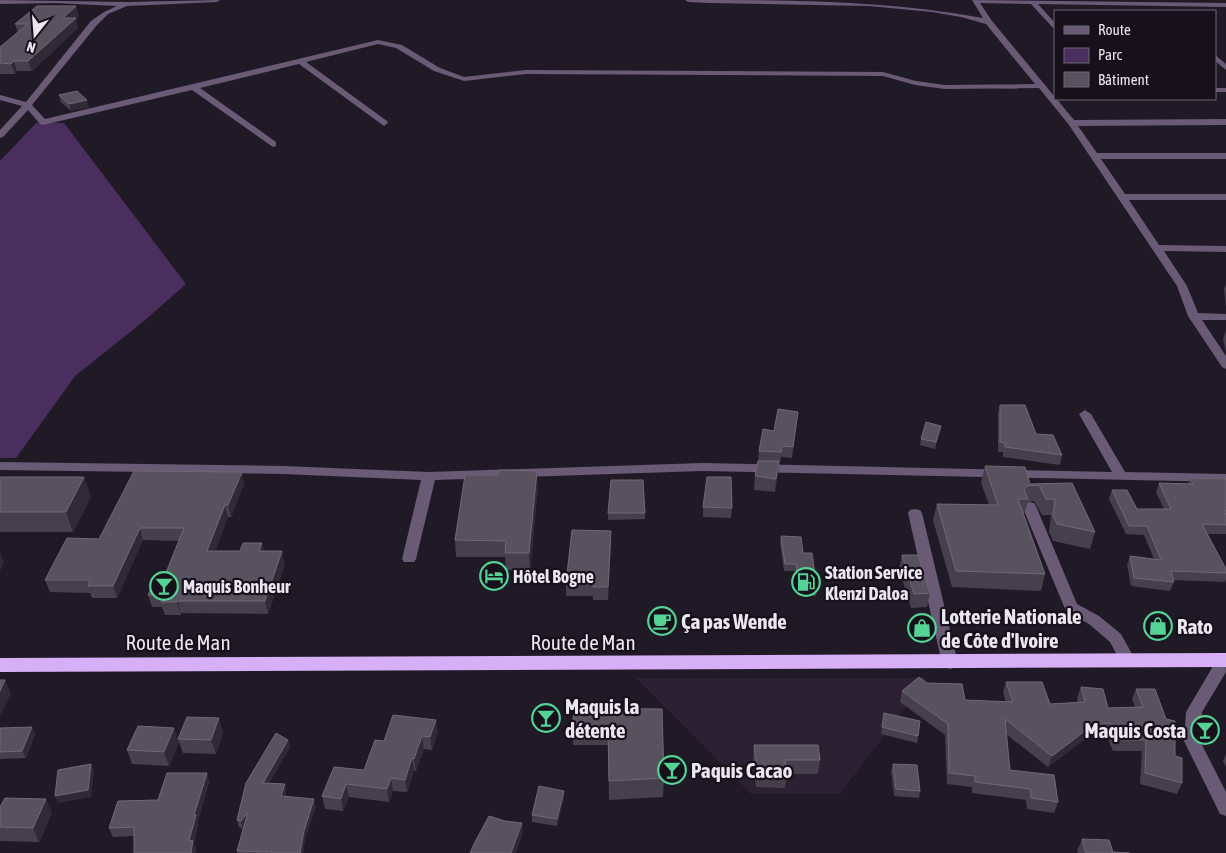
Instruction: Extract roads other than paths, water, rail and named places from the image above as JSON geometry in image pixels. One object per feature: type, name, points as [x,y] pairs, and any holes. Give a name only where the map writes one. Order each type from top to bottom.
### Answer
[{"type":"highway","name":"Route de Man","points":[[0,664],[950,663],[1226,660]]},
{"type":"street","points":[[0,2],[55,0],[127,4],[217,0]]},
{"type":"street","points":[[688,0],[886,3],[946,9],[969,14],[989,22]]},
{"type":"street","points":[[975,1],[989,22],[1048,89]]},
{"type":"street","points":[[975,1],[1160,2],[1226,5]]},
{"type":"street","points":[[1033,2],[1054,27]]},
{"type":"street","points":[[1082,2],[1090,10]]},
{"type":"street","points":[[0,136],[28,105],[94,23],[106,13],[127,4]]},
{"type":"street","points":[[0,97],[28,105],[43,122],[369,43],[385,42],[402,47],[422,62],[443,73],[466,79],[536,72],[883,74],[915,83],[945,87],[1048,89]]},
{"type":"street","points":[[1216,58],[1226,68]]},
{"type":"street","points":[[300,61],[384,123]]},
{"type":"street","points":[[193,87],[273,144]]},
{"type":"street","points":[[1056,100],[1182,286],[1194,316],[1226,365]]},
{"type":"street","points":[[1072,123],[1226,122]]},
{"type":"street","points":[[1095,156],[1226,156]]},
{"type":"street","points":[[1122,197],[1226,198]]},
{"type":"street","points":[[1157,248],[1226,249]]},
{"type":"street","points":[[1194,316],[1226,317]]},
{"type":"street","points":[[1085,414],[1121,476]]},
{"type":"street","points":[[0,466],[283,470],[429,476],[540,471],[722,467],[1226,478]]},
{"type":"street","points":[[409,559],[429,476]]},
{"type":"street","points":[[1029,506],[1071,608],[1094,620],[1116,638],[1128,662]]},
{"type":"street","points":[[915,513],[950,663]]},
{"type":"street","points":[[1226,660],[1194,712],[1192,741],[1226,809]]},
{"type":"place","name":"Hôtel Bogne","points":[[494,576]]},
{"type":"place","name":"Station Service Klenzi Daloa","points":[[806,582]]},
{"type":"place","name":"Maquis Bonheur","points":[[164,586]]},
{"type":"place","name":"Ça pas Wende","points":[[662,621]]},
{"type":"place","name":"Rato","points":[[1158,626]]},
{"type":"place","name":"Lotterie Nationale de Côte d'Ivoire","points":[[922,628]]},
{"type":"place","name":"Maquis la détente","points":[[546,718]]},
{"type":"place","name":"Maquis Costa","points":[[1205,730]]},
{"type":"place","name":"Paquis Cacao","points":[[672,770]]}]
